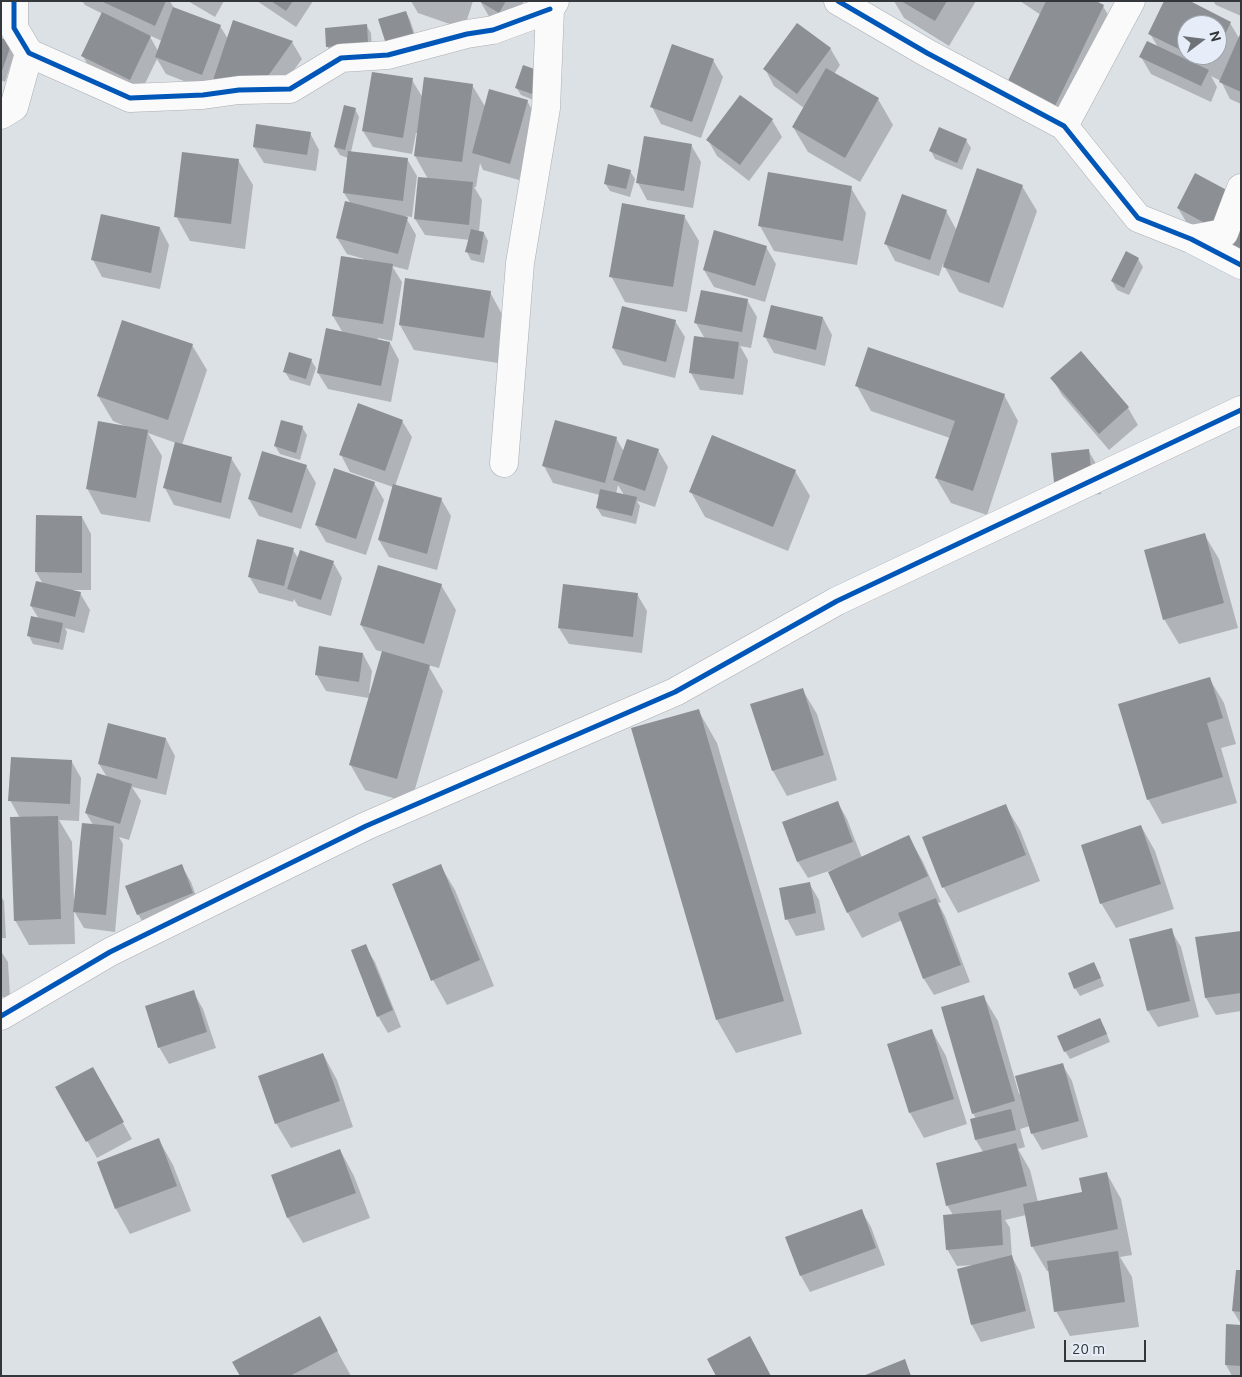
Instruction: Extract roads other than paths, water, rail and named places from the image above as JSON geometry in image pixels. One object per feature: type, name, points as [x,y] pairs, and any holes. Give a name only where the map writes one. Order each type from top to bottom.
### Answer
[{"type":"street","points":[[14,1],[14,28],[29,53],[130,98],[203,95],[239,90],[290,89],[341,58],[388,55],[467,34],[493,30],[553,5],[546,108],[520,263],[504,463]]},
{"type":"street","points":[[838,1],[927,53],[1064,126],[1138,218],[1191,239],[1241,265]]},
{"type":"street","points":[[1064,126],[1131,1]]},
{"type":"street","points":[[1,115],[14,106],[29,53]]},
{"type":"street","points":[[1191,239],[1224,233],[1241,188]]},
{"type":"street","points":[[1,1016],[110,952],[366,826],[675,692],[837,601],[1069,493],[1241,410]]}]
